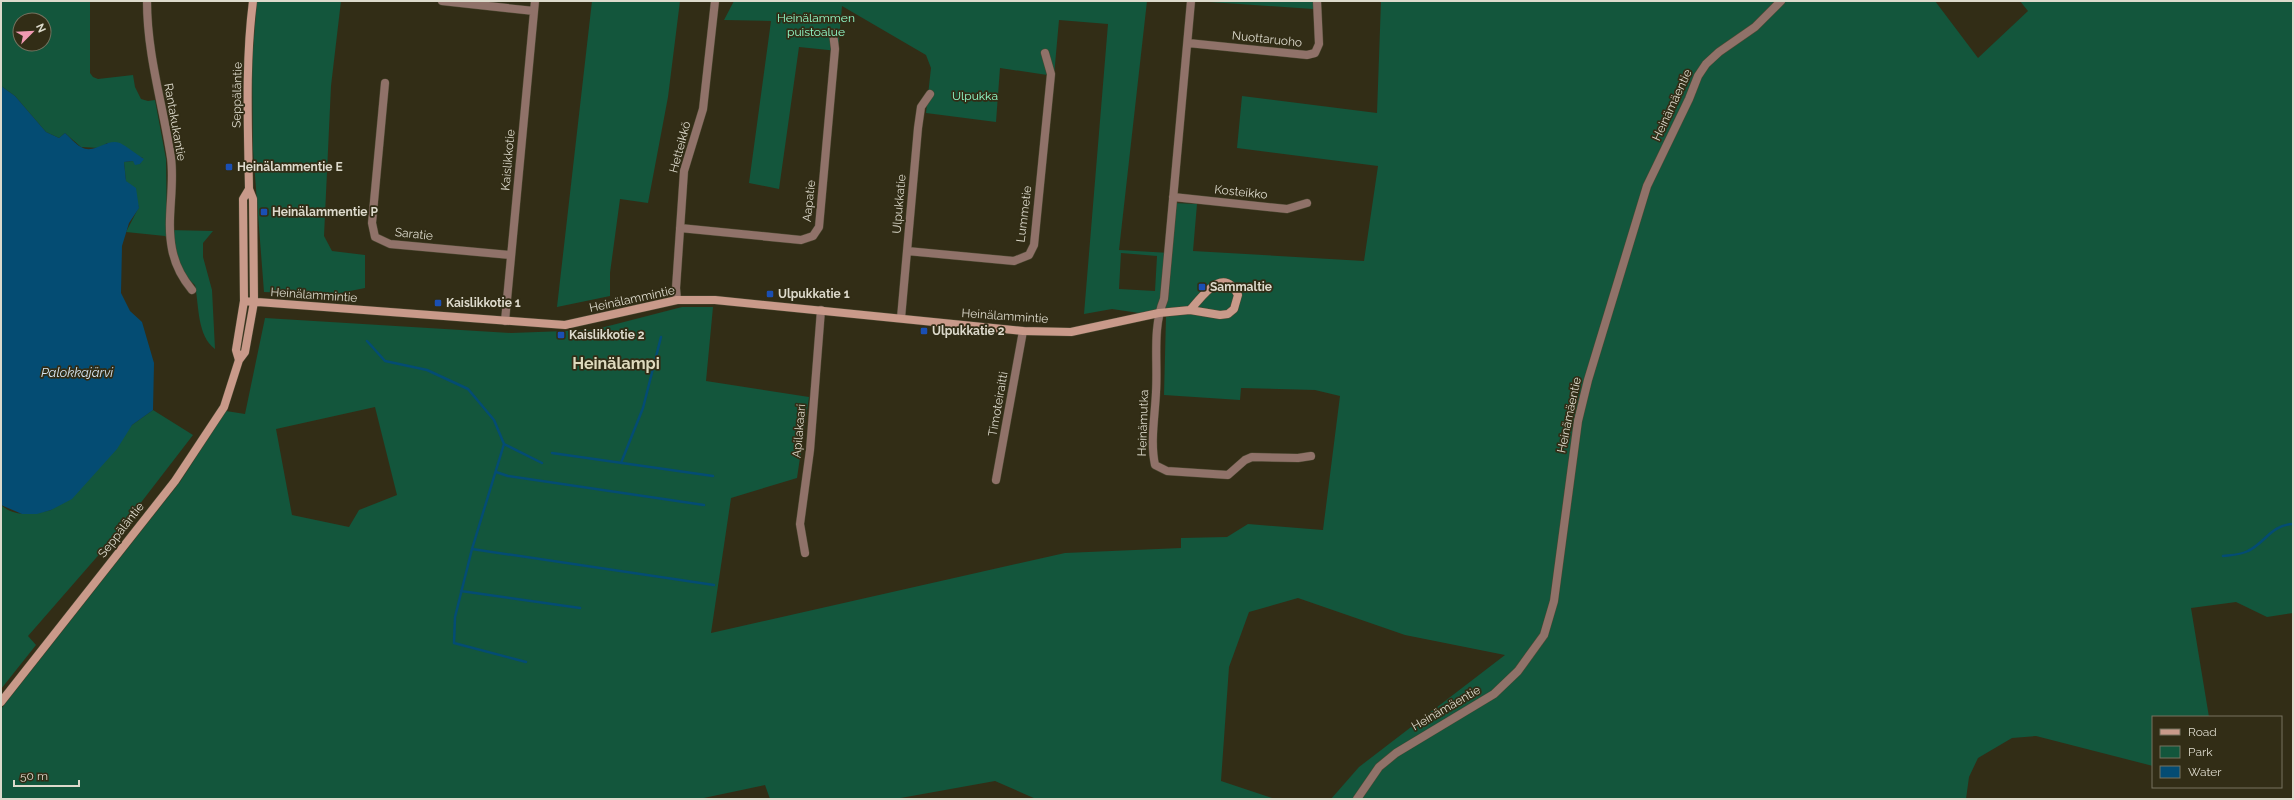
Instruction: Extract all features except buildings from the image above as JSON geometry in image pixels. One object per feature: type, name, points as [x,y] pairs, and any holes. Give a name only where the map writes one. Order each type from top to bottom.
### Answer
[{"type":"street","name":"Rantakukantie","points":[[147,1],[148,40],[171,159],[170,239],[176,264],[183,279],[192,290]]},
{"type":"street","name":"Seppäläntie","points":[[1,702],[175,481],[224,407],[239,360],[245,352],[254,302],[253,199],[249,189],[249,32],[253,1]]},
{"type":"street","points":[[442,1],[534,11]]},
{"type":"street","name":"Kaislikkotie","points":[[505,321],[535,1]]},
{"type":"street","name":"Hetteikkö","points":[[677,300],[676,288],[684,171],[703,109],[715,1]]},
{"type":"street","points":[[1158,313],[1164,299],[1191,1]]},
{"type":"street","name":"Nuottaruoho","points":[[1188,43],[1307,55],[1315,53],[1319,44],[1316,1]]},
{"type":"street","name":"Heinämäentie","points":[[1357,799],[1379,767],[1396,753],[1480,703],[1498,690],[1518,671],[1544,635],[1554,601],[1578,420],[1588,380],[1647,186],[1689,99],[1698,76],[1706,64],[1719,52],[1755,27],[1781,1]]},
{"type":"street","name":"Aapatie","points":[[680,228],[800,240],[813,236],[819,227],[835,49],[832,33]]},
{"type":"street","name":"Lummetie","points":[[907,251],[1014,261],[1029,255],[1034,246],[1051,74],[1045,53]]},
{"type":"street","name":"Saratie","points":[[385,83],[372,223],[375,237],[390,244],[511,255]]},
{"type":"street","name":"Ulpukkatie","points":[[901,318],[921,107],[930,94]]},
{"type":"street","name":"Seppäläntie","points":[[239,360],[236,350],[244,301],[244,199],[249,189]]},
{"type":"street","name":"Kosteikko","points":[[1173,197],[1287,209],[1307,203]]},
{"type":"street","name":"Heinälammintie","points":[[244,301],[564,325],[677,300],[715,300],[1024,331],[1071,332],[1158,313],[1190,310],[1213,315],[1228,314],[1234,309],[1238,295],[1234,287],[1226,282],[1218,282],[1210,287],[1190,310]]},
{"type":"street","name":"Apilakaari","points":[[805,553],[800,524],[810,450],[820,310]]},
{"type":"street","name":"Heinämutka","points":[[1158,313],[1156,326],[1156,392],[1152,453],[1154,465],[1167,472],[1228,475],[1245,460],[1252,458],[1298,458],[1311,456]]},
{"type":"street","name":"Timoteiraitti","points":[[996,480],[1024,331]]},
{"type":"green space","points":[[1,1],[90,1],[90,73],[93,77],[98,79],[133,75],[135,87],[141,99],[148,101],[155,100],[166,159],[167,230],[213,231],[203,243],[203,257],[212,290],[215,349],[209,343],[202,328],[195,285],[183,274],[173,243],[165,236],[126,232],[139,207],[126,181],[124,162],[133,161],[140,164],[143,158],[107,143],[100,148],[81,147],[65,133],[59,138],[46,132],[15,96],[1,86]]},
{"type":"green space","points":[[257,1],[341,1],[331,86],[324,236],[332,251],[365,255],[365,288],[330,295],[264,292],[253,150],[252,62]]},
{"type":"green space","points":[[592,1],[680,1],[668,97],[648,203],[620,199],[610,273],[610,296],[557,307]]},
{"type":"green space","points":[[734,1],[1147,1],[1119,250],[1170,253],[1174,203],[1197,204],[1193,251],[1364,261],[1378,166],[1237,148],[1242,96],[1377,113],[1381,1],[1935,1],[1978,58],[2028,11],[2020,1],[2293,1],[2293,613],[2267,617],[2236,602],[2191,608],[2209,716],[2152,716],[2152,766],[2036,736],[2012,738],[1978,758],[1969,777],[1966,799],[1331,799],[1359,767],[1505,655],[1405,635],[1298,598],[1249,612],[1229,667],[1221,781],[1275,799],[1036,799],[995,781],[895,799],[770,799],[765,785],[699,799],[1,799],[1,709],[180,482],[226,411],[245,414],[265,318],[511,333],[593,330],[682,307],[713,307],[706,381],[809,397],[797,478],[731,498],[711,633],[1065,553],[1181,548],[1181,538],[1227,537],[1248,524],[1323,530],[1340,396],[1315,390],[1241,388],[1240,400],[1164,395],[1166,317],[1112,309],[1084,314],[1108,24],[1059,20],[1054,76],[1000,68],[996,122],[926,113],[931,68],[926,55],[842,6],[838,51],[799,47],[779,189],[749,183],[771,21],[724,20]],"holes":[[[1121,253],[1157,256],[1155,291],[1119,289]],[[375,407],[397,495],[359,510],[349,527],[292,515],[276,429]]]},
{"type":"green space","points":[[1195,1],[1313,1],[1313,9]]},
{"type":"green space","points":[[153,410],[193,435],[116,535],[28,636],[36,645],[1,689],[1,505],[12,512],[25,514],[51,510],[132,425]]},
{"type":"water","name":"Palokkajärvi","points":[[1,86],[15,96],[46,132],[59,138],[65,133],[77,144],[86,149],[96,148],[115,142],[120,143],[144,159],[140,164],[135,165],[133,161],[124,162],[126,181],[136,188],[139,208],[129,223],[122,246],[121,293],[130,311],[142,322],[154,363],[153,410],[132,425],[117,449],[72,499],[51,510],[37,514],[22,514],[1,505]]},
{"type":"waterway","points":[[621,463],[643,408],[661,337]]},
{"type":"waterway","points":[[367,341],[385,361],[427,370],[468,389],[494,420],[504,444],[472,549],[455,617],[454,643],[526,662]]},
{"type":"waterway","points":[[504,444],[542,463]]},
{"type":"waterway","points":[[552,453],[713,476]]},
{"type":"waterway","points":[[496,472],[508,476],[704,505]]},
{"type":"waterway","points":[[2223,556],[2248,551],[2254,548],[2274,531],[2285,525],[2293,524]]},
{"type":"waterway","points":[[472,549],[714,585]]},
{"type":"waterway","points":[[461,591],[580,608]]},
{"type":"place","name":"Heinälammentie E","points":[[229,167]]},
{"type":"place","name":"Heinälammentie P","points":[[264,212]]},
{"type":"place","name":"Sammaltie","points":[[1202,287]]},
{"type":"place","name":"Ulpukkatie 1","points":[[770,294]]},
{"type":"place","name":"Kaislikkotie 1","points":[[438,303]]},
{"type":"place","name":"Ulpukkatie 2","points":[[924,331]]},
{"type":"place","name":"Kaislikkotie 2","points":[[561,335]]},
{"type":"district","name":"Heinälampi","points":[[616,363]]},
{"type":"park label","name":"Heinälammen puistoalue","points":[[816,25]]},
{"type":"park label","name":"Ulpukka","points":[[975,96]]}]
